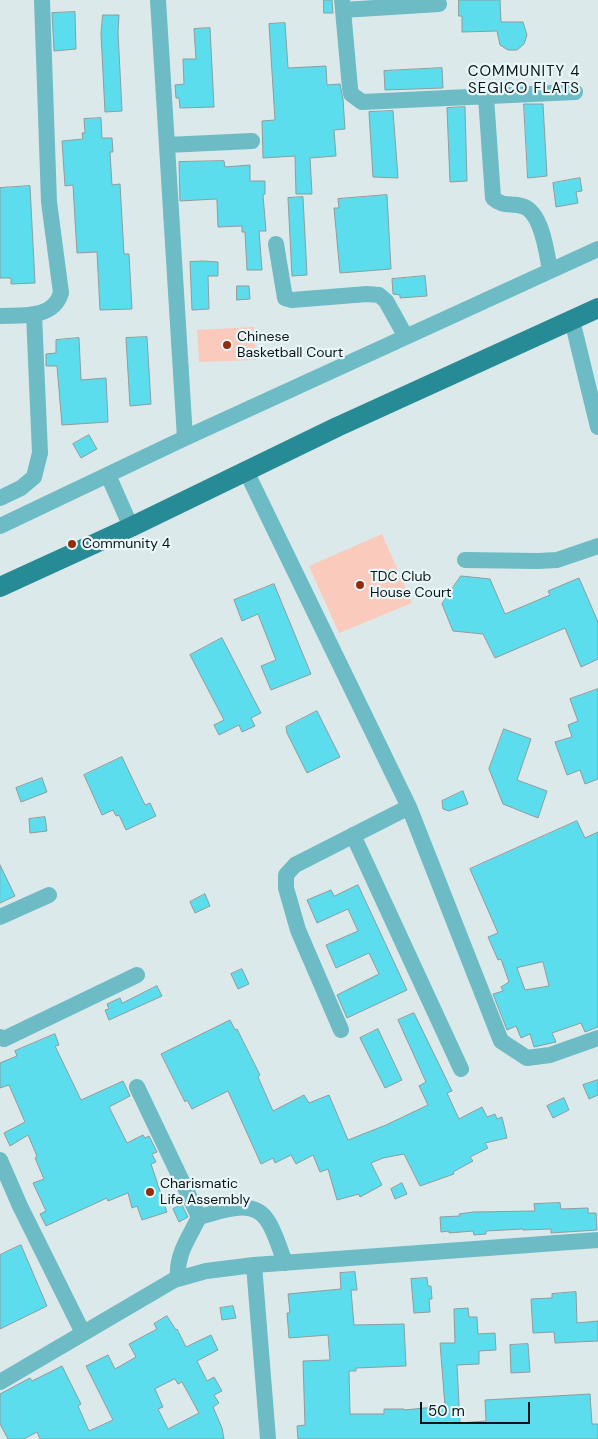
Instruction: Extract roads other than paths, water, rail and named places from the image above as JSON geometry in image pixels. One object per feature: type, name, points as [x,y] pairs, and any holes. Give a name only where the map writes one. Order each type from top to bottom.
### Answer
[{"type":"main road","points":[[0,588],[337,426],[598,308]]},
{"type":"street","points":[[0,316],[34,314],[49,310],[59,301],[61,293],[49,202],[42,0]]},
{"type":"street","points":[[158,0],[185,438]]},
{"type":"street","points":[[439,4],[342,5],[350,88],[351,94],[356,99],[362,102],[575,92]]},
{"type":"street","points":[[486,97],[493,198],[500,204],[523,206],[534,212],[543,237],[550,272]]},
{"type":"street","points":[[167,145],[252,141]]},
{"type":"street","points":[[276,244],[285,298],[292,300],[367,294],[379,295],[386,301],[406,337]]},
{"type":"street","points":[[0,526],[185,438],[598,249]]},
{"type":"street","points":[[0,498],[20,488],[34,477],[40,453],[34,314]]},
{"type":"street","points":[[572,320],[598,427]]},
{"type":"street","points":[[246,471],[409,808],[501,1041],[527,1058],[550,1055],[598,1038]]},
{"type":"street","points":[[108,475],[130,527]]},
{"type":"street","points":[[465,560],[557,560],[598,546]]},
{"type":"street","points":[[341,1030],[298,930],[285,881],[286,875],[295,865],[409,808]]},
{"type":"street","points":[[353,835],[461,1069]]},
{"type":"street","points":[[0,917],[50,895]]},
{"type":"street","points":[[0,1037],[4,1039],[137,975]]},
{"type":"street","points":[[137,1087],[199,1217]]},
{"type":"street","points":[[0,1160],[20,1206],[83,1333]]},
{"type":"street","points":[[178,1278],[178,1262],[199,1217],[234,1208],[254,1208],[267,1219],[285,1263]]},
{"type":"street","points":[[0,1382],[178,1278],[206,1271],[285,1263],[598,1240]]},
{"type":"street","points":[[254,1266],[268,1439]]},
{"type":"place","name":"Chinese Basketball Court","points":[[227,345]]},
{"type":"place","name":"Community 4","points":[[72,544]]},
{"type":"place","name":"TDC Club House Court","points":[[360,585]]},
{"type":"place","name":"Charismatic Life Assembly","points":[[150,1192]]},
{"type":"district","name":"COMMUNITY 4 SEGICO FLATS","points":[[524,80]]}]
